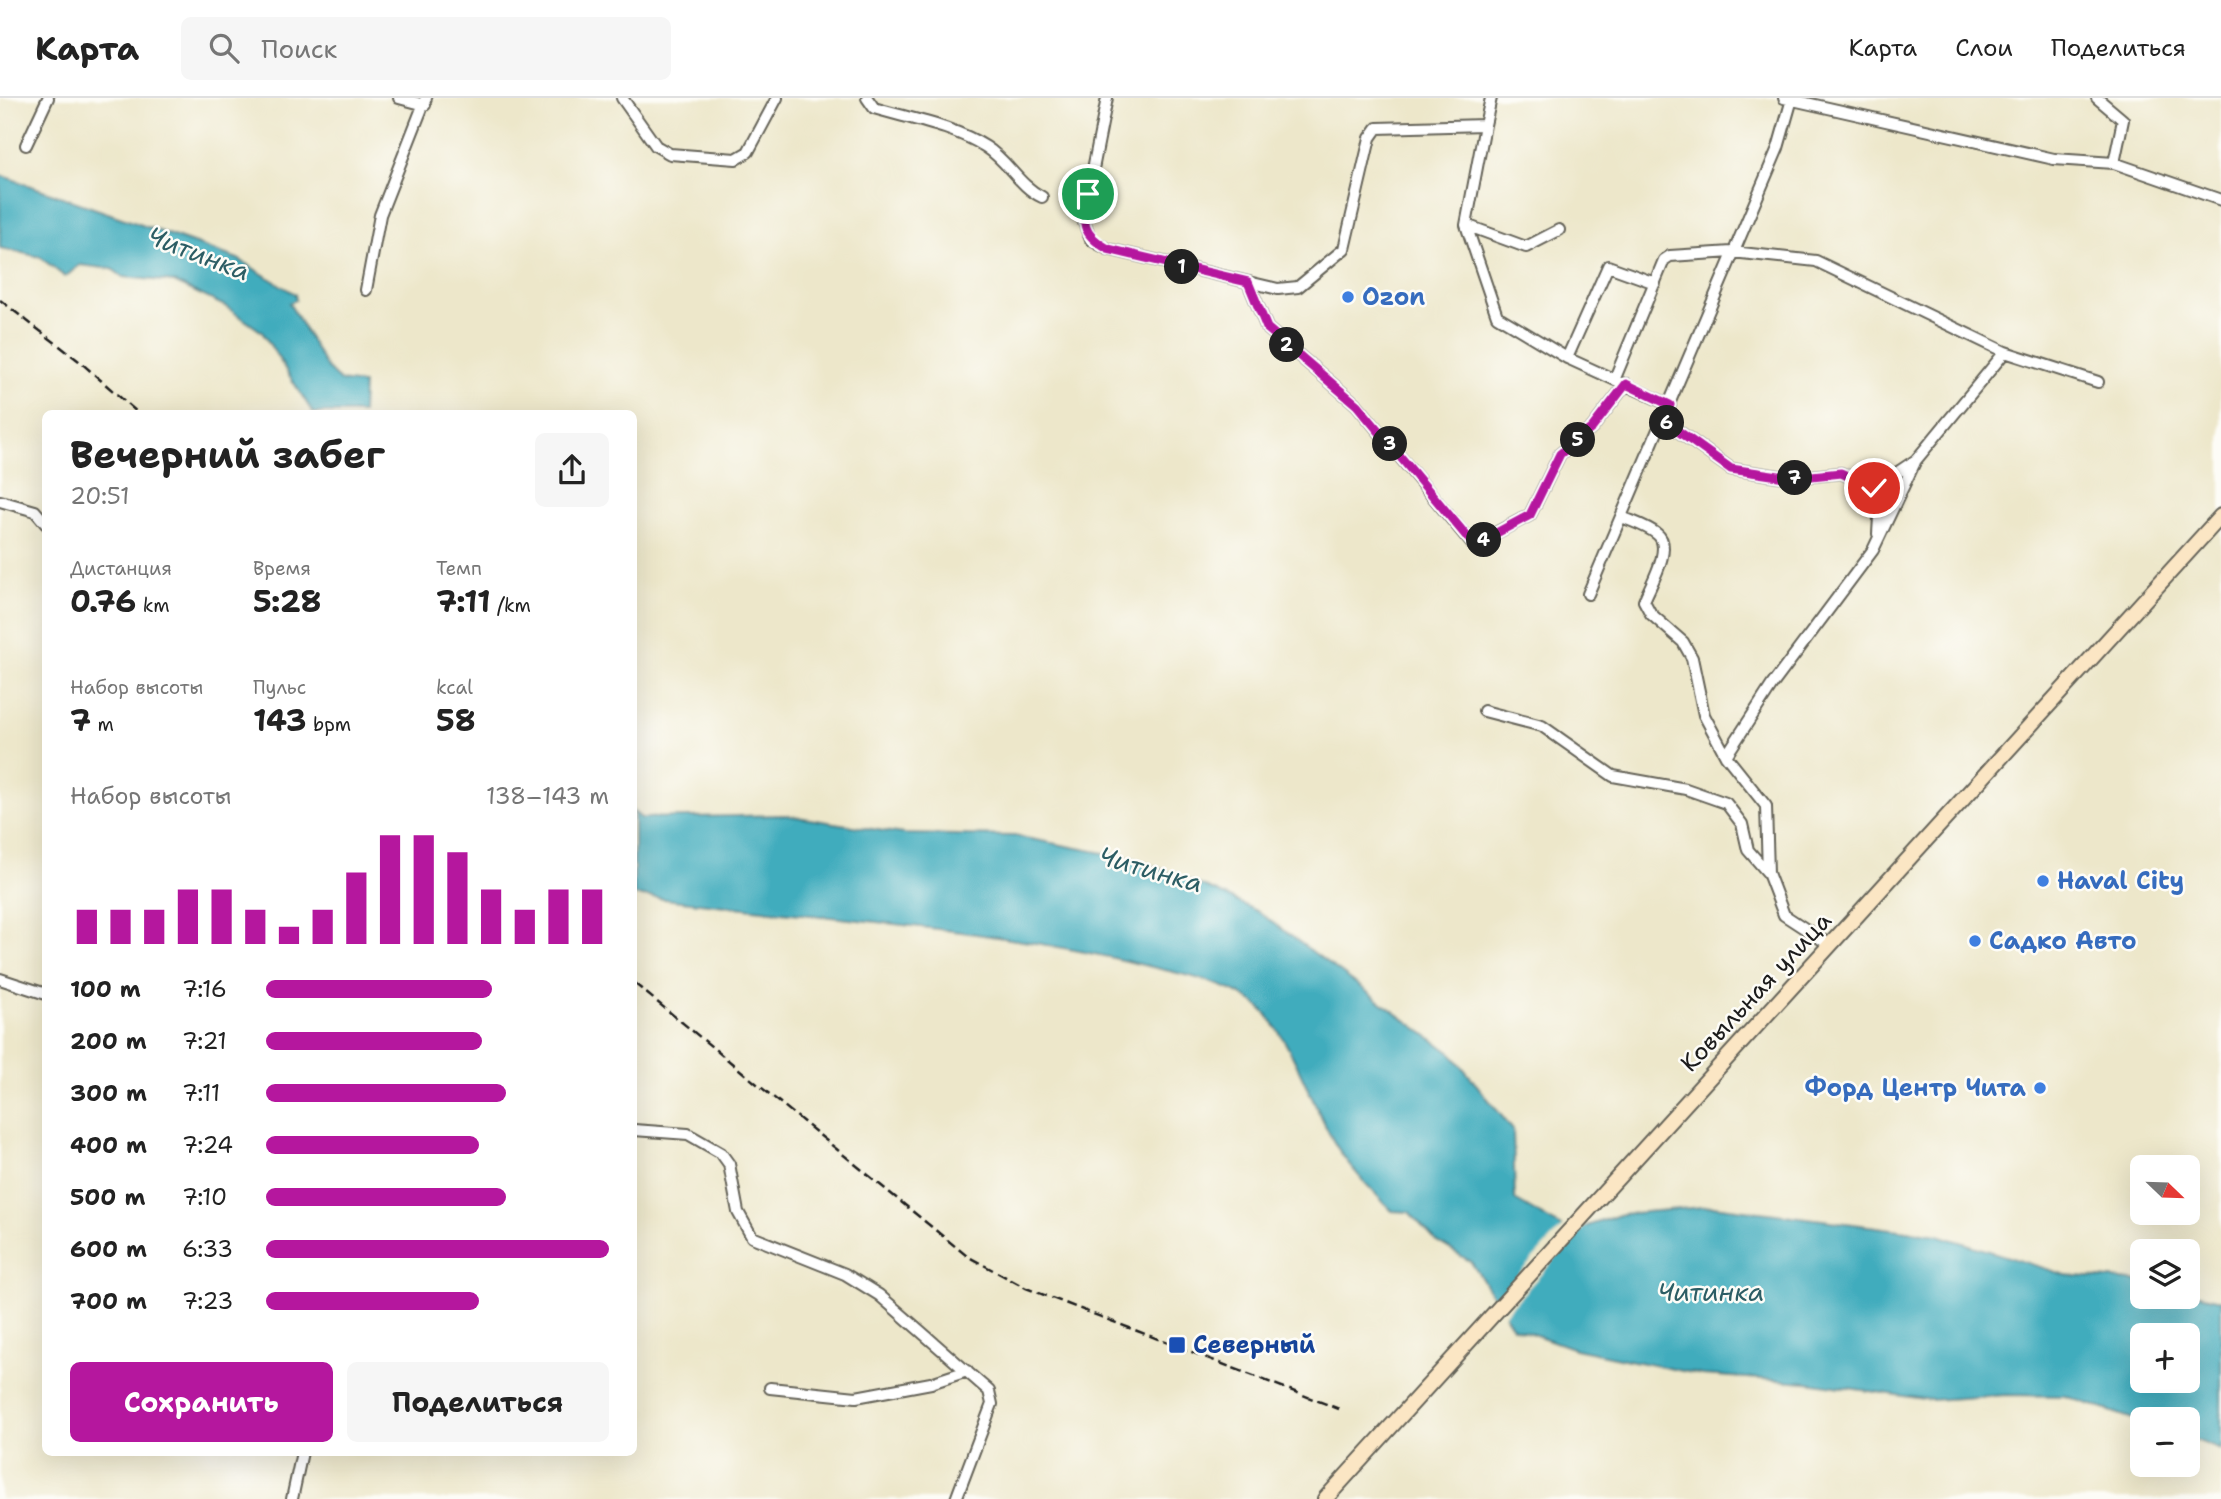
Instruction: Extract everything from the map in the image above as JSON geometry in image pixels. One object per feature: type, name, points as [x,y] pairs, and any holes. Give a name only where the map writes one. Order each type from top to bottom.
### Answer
[{"type":"main road","name":"Ковыльная улица","points":[[1325,1499],[2221,516]]},
{"type":"street","points":[[366,290],[380,215],[425,102],[399,98]]},
{"type":"street","points":[[622,98],[656,146],[670,154],[743,157],[777,98]]},
{"type":"street","points":[[867,98],[874,108],[959,132],[985,146],[1005,160],[1023,185],[1042,197]]},
{"type":"street","points":[[1107,98],[1083,220],[1091,240],[1108,249],[1278,289],[1298,286],[1344,249],[1370,138],[1377,128],[1485,125]]},
{"type":"street","points":[[1491,98],[1466,225],[1497,316],[1567,358],[1670,405]]},
{"type":"street","points":[[2097,98],[2118,112],[2123,120],[2114,163]]},
{"type":"street","points":[[1588,594],[1664,421],[1732,252],[1778,148],[1788,99],[2054,159],[2114,163],[2221,200]]},
{"type":"street","points":[[26,145],[43,100]]},
{"type":"street","points":[[1466,225],[1526,247],[1559,230]]},
{"type":"street","points":[[1615,378],[1664,260],[1670,256],[1732,252],[1816,261],[2005,352],[2098,382]]},
{"type":"street","points":[[1567,358],[1608,266],[1655,283]]},
{"type":"street","points":[[1248,282],[1267,328],[1357,405],[1474,545],[1530,515],[1560,454],[1592,428],[1626,384]]},
{"type":"street","points":[[1726,756],[1772,685],[1878,541],[1916,460],[2005,352]]},
{"type":"street","points":[[1664,421],[1731,469],[1792,478],[1841,473],[1874,488],[1880,500],[1878,541]]},
{"type":"street","points":[[1874,488],[1916,460]]},
{"type":"street","points":[[0,501],[35,511],[42,519]]},
{"type":"street","points":[[1622,517],[1659,535],[1663,542],[1663,552],[1644,601],[1651,614],[1683,642],[1692,658],[1703,715],[1726,756],[1766,806],[1768,873],[1784,915],[1830,946]]},
{"type":"street","points":[[1484,711],[1542,726],[1613,776],[1686,789],[1726,803],[1742,824],[1748,850],[1768,873]]},
{"type":"street","points":[[0,979],[42,993]]},
{"type":"street","points":[[637,1130],[688,1134],[721,1153],[729,1164],[738,1212],[751,1237],[845,1274],[879,1295],[989,1391],[992,1404],[956,1499]]},
{"type":"street","points":[[770,1388],[856,1397],[931,1383],[967,1371]]},
{"type":"street","points":[[292,1499],[301,1456]]},
{"type":"water","name":"Читинка","points":[[0,175],[238,259],[295,294],[296,300],[289,303],[327,368],[340,381],[363,384],[362,410],[311,410],[262,332],[225,306],[174,282],[123,277],[112,269],[80,265],[65,277],[40,257],[0,248]]},
{"type":"water","name":"Читинка","points":[[637,815],[641,818],[785,815],[903,834],[1015,836],[1135,859],[1257,911],[1452,1054],[1513,1130],[1515,1200],[1570,1232],[1622,1214],[1714,1206],[1938,1235],[2066,1275],[2130,1281],[2130,1309],[2200,1309],[2200,1295],[2221,1300],[2221,1450],[2200,1442],[2200,1407],[2130,1407],[2130,1418],[2065,1396],[2006,1395],[1931,1400],[1807,1382],[1702,1375],[1575,1349],[1513,1327],[1471,1262],[1435,1240],[1409,1212],[1392,1211],[1349,1164],[1328,1131],[1277,1029],[1253,1002],[1200,979],[1080,951],[889,923],[637,895]]},
{"type":"pier","points":[[1589,1222],[1503,1316],[1493,1302],[1564,1225],[1570,1229]]},
{"type":"railway","points":[[0,300],[79,361],[135,410]]},
{"type":"railway","points":[[637,985],[967,1256],[1026,1288],[1339,1409]]},
{"type":"place","name":"Ozon","points":[[1348,297]]},
{"type":"place","name":"Haval Сity","points":[[2043,881]]},
{"type":"place","name":"Садко Авто","points":[[1975,941]]},
{"type":"place","name":"Форд Центр Чита","points":[[2040,1088]]},
{"type":"place","name":"Северный","points":[[1177,1345]]},
{"type":"route","points":[[1088,194],[1083,220],[1091,240],[1108,249],[1248,282],[1267,328],[1357,405],[1474,545],[1530,515],[1560,454],[1592,428],[1626,384],[1670,405],[1664,421],[1731,469],[1792,478],[1816,478],[1841,473],[1874,488]]}]
